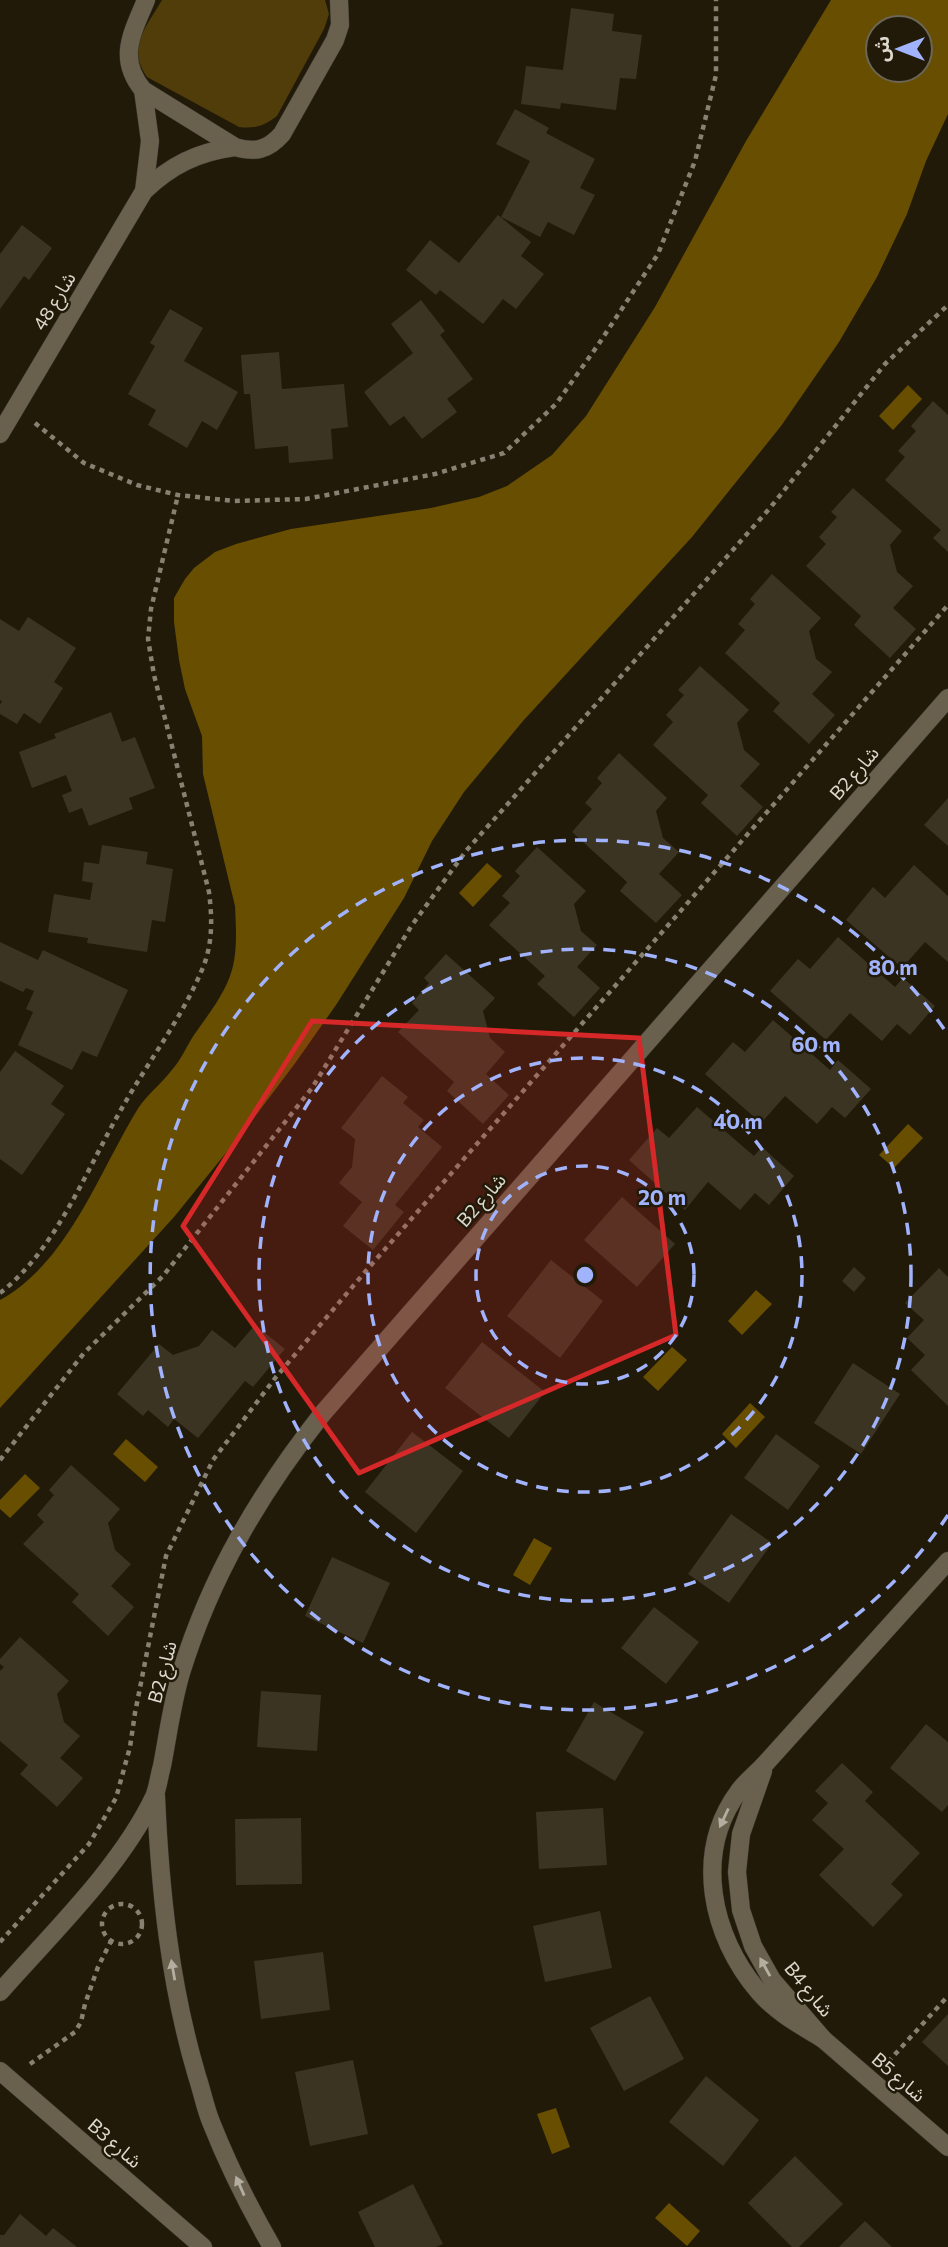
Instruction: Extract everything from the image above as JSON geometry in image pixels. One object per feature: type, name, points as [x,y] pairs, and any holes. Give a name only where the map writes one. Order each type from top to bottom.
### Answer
[{"type":"street","name":"شارع 48","points":[[144,191],[150,141],[143,90],[135,80],[128,55],[129,41],[146,0]]},
{"type":"street","name":"شارع 48","points":[[0,434],[144,191],[176,165],[204,153],[235,147],[247,151],[261,150],[273,144],[282,134],[335,40],[340,25],[339,0]]},
{"type":"street","points":[[143,90],[235,147]]},
{"type":"street","name":"B2 شارع","points":[[272,2247],[251,2210],[211,2121],[184,2030],[167,1934],[159,1863],[156,1793],[180,1675],[224,1563],[286,1460],[323,1413],[948,698]]},
{"type":"street","name":"B4 شارع","points":[[823,2039],[789,2018],[760,1994],[737,1964],[721,1929],[713,1893],[713,1855],[722,1820],[740,1790],[948,1561]]},
{"type":"street","name":"B4 شارع","points":[[765,1764],[741,1834],[737,1872],[741,1910],[753,1946],[772,1980],[823,2039]]},
{"type":"street","name":"B2 شارع","points":[[0,1992],[120,1855],[140,1825],[156,1793]]},
{"type":"street","name":"B5 شارع","points":[[823,2039],[948,2147]]},
{"type":"street","name":"B3 شارع","points":[[5,2076],[202,2247]]},
{"type":"path","points":[[19,401],[37,425],[84,464],[136,485],[178,495],[234,501],[306,499],[435,474],[504,453],[556,404],[658,254],[695,161],[716,75],[716,0]]},
{"type":"path","points":[[0,1460],[84,1353],[163,1276],[312,1088],[412,925],[466,851],[770,508],[885,364],[948,305]]},
{"type":"path","points":[[0,1293],[41,1248],[78,1193],[121,1108],[183,1011],[205,962],[213,926],[209,892],[154,675],[148,639],[155,587],[178,495]]},
{"type":"path","points":[[121,1904],[134,1907],[141,1917],[141,1930],[135,1940],[123,1944],[111,1941],[103,1931],[103,1919],[110,1908],[121,1904]]},
{"type":"path","points":[[5,2076],[75,2032],[98,1967],[111,1941]]},
{"type":"path","points":[[872,2080],[948,1996]]},
{"type":"highlighted area","points":[[312,1021],[639,1038],[676,1335],[359,1473],[183,1226]]},
{"type":"shaded area","points":[[162,0],[325,0],[329,14],[324,29],[277,116],[259,126],[245,128],[147,77],[138,56],[138,47]]},
{"type":"shaded area","points":[[831,0],[948,0],[948,114],[926,161],[907,214],[877,277],[839,342],[781,426],[692,537],[523,721],[464,792],[432,841],[404,898],[336,1005],[247,1127],[174,1217],[0,1408],[0,1300],[24,1283],[45,1263],[64,1239],[139,1107],[178,1062],[219,999],[233,968],[236,941],[235,906],[203,774],[202,736],[185,689],[174,622],[174,598],[185,579],[194,568],[215,552],[236,544],[291,529],[431,508],[479,497],[507,486],[552,455],[586,416],[655,307],[746,141]]},
{"type":"shaded area","points":[[908,385],[922,399],[893,430],[879,416]]},
{"type":"shaded area","points":[[487,863],[502,876],[473,907],[459,893]]},
{"type":"shaded area","points":[[908,1124],[923,1138],[894,1168],[879,1155]]},
{"type":"shaded area","points":[[756,1290],[772,1304],[742,1335],[728,1321]]},
{"type":"shaded area","points":[[672,1347],[687,1360],[658,1391],[643,1377]]},
{"type":"shaded area","points":[[750,1403],[765,1417],[736,1448],[722,1434]]},
{"type":"shaded area","points":[[126,1439],[158,1467],[145,1482],[113,1454]]},
{"type":"shaded area","points":[[25,1474],[40,1488],[10,1518],[0,1509],[0,1500]]},
{"type":"shaded area","points":[[534,1538],[552,1548],[530,1585],[513,1575]]},
{"type":"shaded area","points":[[556,2108],[570,2147],[552,2154],[537,2114]]},
{"type":"shaded area","points":[[669,2203],[700,2231],[687,2246],[655,2218]]},
{"type":"building","points":[[571,8],[614,14],[612,31],[642,35],[636,79],[620,78],[616,110],[561,103],[560,109],[521,104],[526,66],[563,70]]},
{"type":"building","points":[[515,109],[549,128],[546,133],[595,159],[580,188],[595,195],[574,235],[548,222],[540,237],[501,217],[530,161],[496,144]]},
{"type":"building","points":[[498,215],[531,242],[521,256],[544,274],[516,309],[503,299],[483,324],[440,290],[436,295],[406,270],[430,240],[459,263]]},
{"type":"building","points":[[22,225],[52,248],[29,280],[24,276],[0,309],[0,254]]},
{"type":"building","points":[[421,300],[445,331],[440,335],[473,379],[447,399],[457,412],[422,439],[404,416],[390,426],[364,392],[413,353],[391,324]]},
{"type":"building","points":[[170,309],[203,328],[184,361],[238,392],[217,430],[202,421],[187,448],[148,425],[156,410],[128,394],[155,346],[150,343]]},
{"type":"building","points":[[279,352],[282,389],[344,384],[348,427],[331,429],[333,459],[289,463],[288,446],[255,449],[250,394],[244,394],[241,355]]},
{"type":"building","points":[[933,401],[948,415],[948,552],[933,538],[941,530],[885,480],[905,457],[898,451],[916,431],[911,426]]},
{"type":"building","points":[[853,488],[902,531],[890,545],[897,572],[913,586],[893,608],[916,629],[890,658],[854,625],[861,616],[806,566],[826,544],[819,537],[837,517],[831,512]]},
{"type":"building","points":[[772,574],[821,618],[809,631],[816,659],[832,672],[812,694],[835,715],[809,744],[773,711],[780,703],[725,653],[745,630],[738,624],[755,604],[750,599]]},
{"type":"building","points":[[28,617],[76,648],[54,682],[63,688],[40,724],[24,713],[17,724],[0,714],[0,619],[19,631]]},
{"type":"building","points":[[700,666],[749,710],[737,723],[744,750],[760,764],[740,786],[763,807],[737,836],[701,803],[708,795],[653,745],[673,722],[666,715],[684,695],[678,690]]},
{"type":"building","points":[[111,712],[122,742],[135,737],[155,788],[129,798],[133,809],[89,826],[82,808],[69,813],[62,795],[72,791],[66,775],[32,788],[19,752],[56,738],[54,734]]},
{"type":"building","points":[[619,753],[667,798],[656,811],[663,838],[679,852],[659,874],[682,895],[656,923],[620,891],[627,882],[572,832],[592,809],[585,803],[602,783],[597,778]]},
{"type":"building","points":[[948,798],[948,846],[924,825]]},
{"type":"building","points":[[102,845],[148,852],[146,864],[173,869],[165,922],[152,920],[147,952],[87,943],[88,938],[48,932],[54,894],[90,900],[93,883],[82,881],[84,862],[99,864]]},
{"type":"building","points":[[537,847],[586,891],[574,904],[581,931],[597,945],[577,967],[600,988],[574,1017],[537,984],[545,976],[489,925],[510,903],[502,896],[520,876],[515,871]]},
{"type":"building","points":[[914,865],[948,896],[948,962],[925,942],[902,968],[846,920],[873,887],[885,898]]},
{"type":"building","points":[[838,937],[895,987],[903,978],[935,1006],[910,1035],[897,1024],[882,1041],[850,1013],[826,1040],[770,991],[798,959],[810,969]]},
{"type":"building","points":[[0,942],[38,960],[43,950],[128,990],[97,1057],[82,1051],[72,1070],[18,1045],[33,1012],[26,1009],[34,991],[26,988],[23,992],[0,981]]},
{"type":"building","points":[[446,954],[495,998],[483,1011],[490,1038],[505,1052],[486,1074],[509,1095],[483,1124],[447,1091],[454,1082],[398,1032],[419,1010],[412,1003],[429,983],[424,978]]},
{"type":"building","points":[[773,1020],[830,1070],[838,1060],[871,1089],[845,1118],[832,1107],[817,1124],[785,1096],[761,1123],[705,1074],[733,1042],[745,1052]]},
{"type":"building","points":[[15,1051],[64,1086],[51,1104],[65,1114],[22,1175],[0,1159],[0,1072]]},
{"type":"building","points":[[382,1076],[408,1097],[403,1103],[424,1120],[418,1127],[442,1147],[395,1205],[404,1212],[373,1250],[343,1226],[362,1202],[339,1183],[352,1167],[355,1139],[341,1128]]},
{"type":"building","points":[[697,1107],[754,1156],[762,1147],[794,1176],[769,1205],[755,1193],[740,1210],[708,1182],[685,1210],[629,1160],[657,1128],[669,1138]]},
{"type":"building","points":[[622,1197],[675,1244],[637,1287],[584,1240]]},
{"type":"building","points":[[551,1260],[603,1301],[560,1358],[507,1316]]},
{"type":"building","points":[[854,1267],[866,1278],[854,1292],[842,1281]]},
{"type":"building","points":[[939,1268],[948,1277],[948,1406],[911,1370],[925,1355],[907,1338],[924,1320],[905,1303]]},
{"type":"building","points":[[255,1325],[285,1349],[253,1387],[245,1381],[198,1438],[174,1419],[168,1427],[148,1410],[143,1416],[117,1394],[159,1344],[173,1355],[199,1346],[212,1330],[235,1348]]},
{"type":"building","points":[[482,1342],[545,1392],[509,1438],[445,1388]]},
{"type":"building","points":[[853,1363],[900,1394],[861,1454],[814,1423]]},
{"type":"building","points":[[412,1432],[463,1471],[416,1533],[365,1492]]},
{"type":"building","points":[[776,1434],[820,1466],[788,1510],[744,1478]]},
{"type":"building","points":[[71,1465],[120,1509],[108,1523],[115,1550],[131,1564],[111,1586],[134,1607],[108,1636],[72,1602],[79,1594],[23,1544],[44,1522],[37,1515],[54,1495],[49,1490]]},
{"type":"building","points":[[731,1514],[772,1543],[729,1603],[688,1574]]},
{"type":"building","points":[[332,1557],[390,1583],[363,1643],[305,1616]]},
{"type":"building","points":[[654,1607],[699,1642],[666,1684],[621,1648]]},
{"type":"building","points":[[20,1637],[69,1681],[57,1694],[64,1722],[80,1736],[60,1758],[83,1778],[57,1807],[20,1774],[28,1765],[0,1741],[0,1671],[4,1667],[0,1664],[0,1659]]},
{"type":"building","points":[[261,1691],[321,1695],[317,1751],[257,1747]]},
{"type":"building","points":[[594,1702],[644,1732],[615,1781],[566,1751]]},
{"type":"building","points":[[926,1724],[948,1742],[948,1805],[942,1812],[890,1768]]},
{"type":"building","points":[[842,1763],[873,1792],[865,1801],[920,1853],[891,1884],[903,1895],[873,1927],[819,1875],[844,1849],[812,1820],[828,1803],[815,1791]]},
{"type":"building","points":[[603,1808],[607,1865],[539,1869],[536,1812]]},
{"type":"building","points":[[301,1818],[302,1884],[236,1885],[235,1819]]},
{"type":"building","points":[[600,1911],[612,1968],[545,1982],[533,1926]]},
{"type":"building","points":[[323,1952],[330,2010],[261,2019],[254,1961]]},
{"type":"building","points":[[650,1996],[684,2059],[624,2091],[590,2028]]},
{"type":"building","points":[[948,2014],[948,2066],[922,2042]]},
{"type":"building","points":[[353,2060],[368,2134],[310,2146],[295,2072]]},
{"type":"building","points":[[706,2076],[759,2120],[723,2166],[669,2122]]},
{"type":"building","points":[[795,2156],[843,2204],[799,2247],[792,2247],[748,2203]]},
{"type":"building","points":[[413,2184],[443,2244],[436,2247],[375,2247],[358,2212]]},
{"type":"building","points":[[20,2214],[46,2236],[53,2228],[77,2247],[0,2247],[0,2235],[4,2235]]},
{"type":"building","points":[[865,2221],[892,2247],[839,2247]]}]
